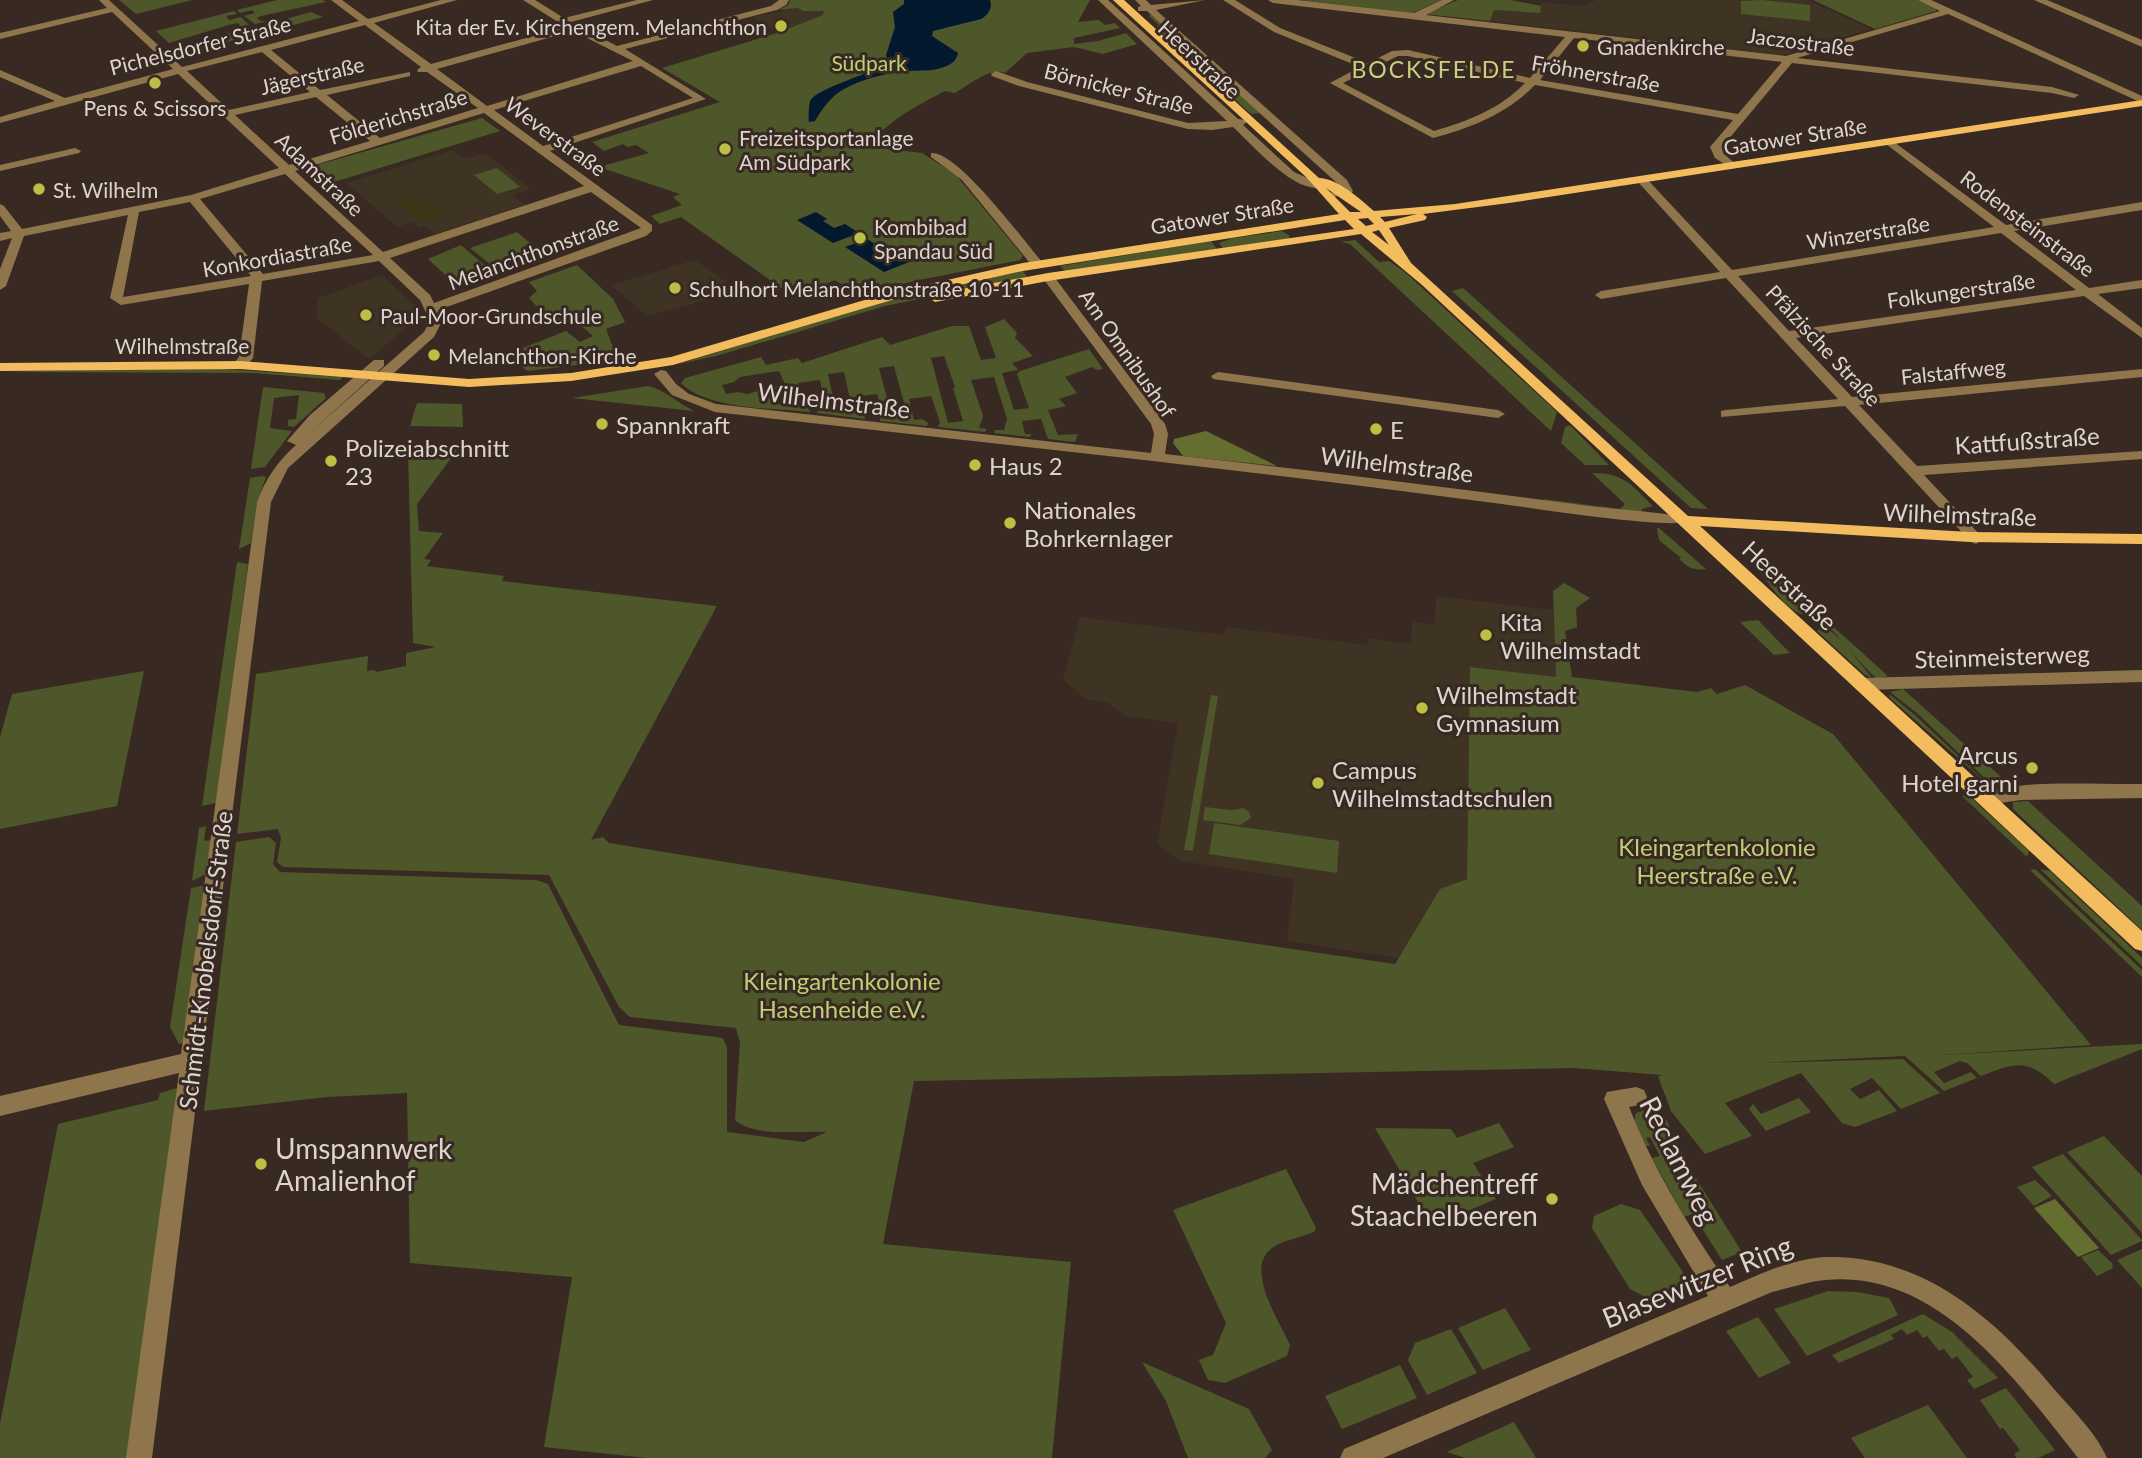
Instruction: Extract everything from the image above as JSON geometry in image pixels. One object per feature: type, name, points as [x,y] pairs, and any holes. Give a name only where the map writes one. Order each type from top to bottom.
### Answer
[{"type":"main road","name":"Heerstraße","points":[[1118,0],[2142,943]]},
{"type":"main road","name":"Gatower Straße","points":[[659,369],[889,297],[1038,265],[1350,216],[1455,208],[2142,102]]},
{"type":"main road","name":"Heerstraße","points":[[1310,175],[1345,192],[1371,214],[1393,237],[1405,263]]},
{"type":"main road","name":"Gatower Straße","points":[[659,369],[877,312],[1048,277],[1384,227],[1455,208]]},
{"type":"main road","points":[[1038,265],[1048,277]]},
{"type":"main road","name":"Wilhelmstraße","points":[[0,370],[240,365],[478,394],[659,369]]},
{"type":"main road","name":"Wilhelmstraße","points":[[0,370],[231,375],[351,386],[366,382]]},
{"type":"main road","name":"Wilhelmstraße","points":[[380,377],[469,383],[571,382]]},
{"type":"main road","name":"Wilhelmstraße","points":[[1684,520],[1976,538],[2142,539]]},
{"type":"street","name":"Adamstraße","points":[[104,0],[426,298],[432,308]]},
{"type":"street","name":"Weverstraße","points":[[336,0],[425,69],[487,109],[645,225],[646,230]]},
{"type":"street","name":"Pichelsdorfer Straße","points":[[0,120],[63,101],[452,0]]},
{"type":"street","points":[[528,0],[574,28],[642,62],[701,99],[543,150]]},
{"type":"street","points":[[563,21],[648,0]]},
{"type":"street","points":[[615,49],[774,8],[784,0]]},
{"type":"street","name":"Heerstraße","points":[[1103,0],[1293,177],[1317,186]]},
{"type":"street","name":"Heerstraße","points":[[1140,0],[1343,183],[1345,192]]},
{"type":"street","points":[[1117,13],[1200,0]]},
{"type":"street","points":[[1228,0],[1277,30],[1370,67]]},
{"type":"street","name":"Jaczostraße","points":[[1273,0],[2052,90],[2074,95]]},
{"type":"street","points":[[1416,16],[1449,0]]},
{"type":"street","points":[[1923,0],[2142,102]]},
{"type":"street","points":[[2039,0],[2142,44]]},
{"type":"street","points":[[0,36],[114,9]]},
{"type":"street","points":[[1732,166],[1719,156],[1716,147],[1788,59],[1949,11]]},
{"type":"street","points":[[425,69],[574,28]]},
{"type":"street","points":[[1534,82],[1571,34]]},
{"type":"street","points":[[264,49],[378,142]]},
{"type":"street","name":"Fröhnerstraße","points":[[1534,82],[1519,97],[1500,109],[1433,135],[1334,82],[1396,53],[1534,82],[1740,118]]},
{"type":"street","name":"Földerichstraße","points":[[0,237],[193,198],[642,62]]},
{"type":"street","points":[[0,73],[63,101]]},
{"type":"street","name":"Jägerstraße","points":[[226,114],[406,74]]},
{"type":"street","name":"Börnicker Straße","points":[[996,74],[1023,84],[1188,125],[1212,127],[1235,123]]},
{"type":"street","name":"Heerstraße","points":[[1235,123],[1270,117]]},
{"type":"street","name":"Rodensteinstraße","points":[[1891,142],[2142,334]]},
{"type":"street","points":[[0,168],[75,151]]},
{"type":"street","points":[[935,155],[966,178],[1038,265]]},
{"type":"street","name":"Pfälzische Straße","points":[[1642,180],[1976,538]]},
{"type":"street","name":"Konkordiastraße","points":[[133,211],[116,298],[125,301],[381,257],[593,187]]},
{"type":"street","points":[[1329,197],[1345,192]]},
{"type":"street","points":[[193,198],[257,274],[246,358],[240,365]]},
{"type":"street","name":"Winzerstraße","points":[[1601,295],[2142,206]]},
{"type":"street","points":[[0,208],[17,234],[0,286]]},
{"type":"street","name":"Melanchthonstraße","points":[[432,308],[646,230]]},
{"type":"street","name":"Am Omnibushof","points":[[1048,277],[1158,424],[1161,434],[1157,458]]},
{"type":"street","name":"Folkungerstraße","points":[[1786,335],[2142,284]]},
{"type":"street","points":[[366,382],[380,377],[429,334],[436,321],[432,308]]},
{"type":"street","points":[[366,382],[416,331],[432,308]]},
{"type":"street","name":"Wilhelmstraße","points":[[659,369],[675,391],[697,403],[715,408],[1387,484],[1637,517],[1684,520]]},
{"type":"street","name":"Falstaffweg","points":[[1726,414],[2142,373]]},
{"type":"street","points":[[1218,376],[1498,414]]},
{"type":"street","name":"Schmidt-Knobelsdorf-Straße","points":[[139,1458],[262,510],[271,483],[282,465],[366,382]]},
{"type":"street","name":"Schmidt-Knobelsdorf-Straße","points":[[282,465],[285,454],[304,430],[351,386]]},
{"type":"street","name":"Kattfußstraße","points":[[1914,471],[2142,455]]},
{"type":"street","name":"Steinmeisterweg","points":[[1863,684],[2142,676]]},
{"type":"street","points":[[1986,798],[2021,793],[2142,792]]},
{"type":"street","points":[[0,1107],[192,1061]]},
{"type":"street","name":"Reclamweg","points":[[1636,1097],[1615,1099],[1627,1130],[1671,1217],[1725,1300]]},
{"type":"street","name":"Blasewitzer Ring","points":[[1353,1458],[1791,1273],[1836,1266],[1875,1271],[1913,1284],[1956,1307],[1997,1342],[2094,1458]]},
{"type":"shaded area","points":[[1596,0],[1807,0],[1871,29],[1783,55],[1490,21],[1493,10],[1539,13],[1542,2],[1583,6]]},
{"type":"shaded area","name":"Kita der Ev. Kirchengem. Melanchthon","points":[[798,8],[803,11],[825,11],[823,15],[777,33],[753,17]]},
{"type":"shaded area","points":[[453,150],[464,159],[485,153],[531,189],[512,195],[524,205],[435,234],[425,226],[419,228],[413,222],[397,227],[347,183]]},
{"type":"shaded area","name":"Schulhort Melanchthonstraße 10-11","points":[[695,260],[739,291],[647,316],[611,285]]},
{"type":"shaded area","name":"Paul-Moor-Grundschule","points":[[382,275],[416,306],[417,312],[407,327],[369,359],[317,318],[318,298]]},
{"type":"shaded area","name":"Campus Wilhelmstadtschulen","points":[[1436,596],[1553,610],[1556,678],[1470,667],[1467,879],[1440,889],[1398,958],[1287,941],[1294,879],[1180,861],[1157,844],[1178,723],[1125,716],[1108,703],[1085,699],[1063,679],[1080,617],[1224,635],[1226,627],[1367,645],[1368,638],[1411,644],[1412,622],[1435,624]]},
{"type":"green space","points":[[119,0],[192,0],[136,14]]},
{"type":"green space","points":[[277,0],[326,2],[261,16],[257,18],[267,21],[255,24],[244,16],[255,13],[252,10],[240,13],[237,10]]},
{"type":"green space","name":"Südpark","points":[[790,0],[1090,0],[1078,22],[1099,20],[1105,25],[1115,23],[1120,28],[1074,38],[1074,44],[1126,33],[1137,44],[1103,54],[1074,47],[1027,53],[1005,73],[993,72],[955,93],[945,91],[914,108],[894,121],[869,147],[922,153],[956,175],[1023,256],[1020,260],[914,281],[858,296],[835,280],[794,297],[681,217],[660,224],[651,216],[682,205],[673,197],[680,194],[599,167],[649,153],[636,145],[627,147],[623,144],[604,151],[592,142],[720,102],[662,68],[777,33],[823,15],[824,11],[803,11],[798,8],[779,10],[788,5]]},
{"type":"green space","points":[[1300,0],[1442,0],[1412,13]]},
{"type":"green space","points":[[1458,0],[1511,0],[1541,6],[1540,13],[1494,10],[1490,21],[1425,14]]},
{"type":"green space","points":[[1762,0],[1810,5],[1810,21],[1741,14],[1741,1]]},
{"type":"green space","points":[[1813,0],[1918,0],[1936,8],[1936,11],[1875,29]]},
{"type":"green space","points":[[234,11],[237,14],[226,16],[229,20],[241,17],[249,25],[238,28],[241,26],[238,23],[232,24],[169,43],[156,31]]},
{"type":"green space","points":[[311,12],[323,17],[264,33],[258,27]]},
{"type":"green space","points":[[1152,14],[1261,113],[1251,114],[1164,35],[1157,26],[1159,25],[1149,16]]},
{"type":"green space","points":[[252,27],[260,34],[199,49],[191,43]]},
{"type":"green space","points":[[482,118],[500,131],[321,186],[303,169]]},
{"type":"green space","points":[[497,168],[520,187],[497,194],[474,175]]},
{"type":"green space","points":[[1282,231],[1290,236],[1288,239],[1223,248],[1219,243],[1233,238]]},
{"type":"green space","points":[[517,232],[536,248],[490,264],[470,248]]},
{"type":"green space","points":[[1355,240],[1379,262],[1389,261],[1406,273],[1557,412],[1551,431],[1350,244],[1341,242]]},
{"type":"green space","points":[[1211,241],[1217,249],[1065,271],[1060,266]]},
{"type":"green space","points":[[461,245],[490,270],[453,282],[428,259]]},
{"type":"green space","points":[[577,265],[613,299],[625,322],[606,329],[618,360],[527,371],[518,363],[526,359],[523,348],[566,331],[580,342],[593,336],[572,318],[546,327],[543,323],[552,315],[544,314],[529,298],[537,291],[529,282]]},
{"type":"green space","points":[[1023,271],[1027,277],[885,306],[716,356],[679,364],[874,304]]},
{"type":"green space","points":[[1463,288],[1708,509],[1691,508],[1452,291]]},
{"type":"green space","points":[[1004,319],[1017,333],[1015,338],[1033,356],[1012,363],[1018,370],[1002,373],[1014,410],[1029,408],[1017,374],[1020,371],[1089,349],[1103,369],[1096,370],[1092,367],[1065,377],[1077,393],[1059,399],[1066,406],[1048,410],[1058,435],[1078,434],[1075,442],[1048,439],[1041,419],[1022,421],[1025,434],[1031,434],[1030,437],[994,433],[995,430],[1004,430],[1007,419],[994,377],[971,380],[983,416],[979,428],[987,429],[985,432],[938,427],[940,422],[931,396],[909,399],[914,420],[922,419],[928,423],[927,426],[880,421],[881,410],[877,394],[854,397],[858,413],[864,412],[865,419],[817,413],[818,409],[825,406],[820,380],[798,383],[800,396],[778,399],[778,404],[808,407],[810,412],[724,403],[693,392],[681,383],[685,378],[761,357],[766,365],[798,358],[802,363],[882,337],[890,345],[952,326],[969,326],[981,360],[996,358],[985,327]],"holes":[[[944,356],[963,421],[948,423],[931,358]],[[894,366],[907,414],[892,417],[879,368]],[[779,371],[785,384],[747,394],[726,394],[722,385],[734,382],[740,377]],[[844,372],[852,408],[836,411],[828,374]]]},
{"type":"green space","points":[[195,367],[343,377],[340,380],[254,373],[4,372]]},
{"type":"green space","points":[[648,386],[660,390],[694,411],[572,398]]},
{"type":"green space","points":[[263,387],[324,393],[326,398],[294,427],[288,426],[288,420],[296,419],[299,395],[274,398],[270,428],[292,431],[265,467],[251,469]]},
{"type":"green space","points":[[417,403],[462,404],[463,427],[410,426]]},
{"type":"green space","points":[[1570,425],[1609,465],[1585,465],[1561,443],[1565,427]]},
{"type":"green space","points":[[1206,431],[1277,466],[1183,456],[1173,443],[1174,439]]},
{"type":"green space","points":[[463,442],[417,504],[419,531],[443,533],[424,559],[431,560],[427,566],[504,576],[502,581],[717,606],[591,840],[603,837],[609,843],[997,906],[1395,964],[1440,889],[1467,879],[1470,667],[1556,677],[1553,591],[1564,583],[1590,598],[1576,608],[1577,627],[1565,631],[1572,677],[1697,692],[1711,688],[1717,694],[1745,685],[1833,734],[2091,1045],[1942,1055],[2142,1044],[2142,1049],[2054,1084],[2027,1066],[2011,1066],[1981,1076],[1967,1063],[1960,1061],[1934,1072],[1944,1083],[1971,1072],[1977,1078],[1944,1091],[1905,1056],[1758,1063],[1903,1059],[1940,1093],[1901,1109],[1872,1078],[1850,1089],[1860,1099],[1879,1090],[1897,1111],[1855,1127],[1842,1123],[1801,1073],[1725,1103],[1752,1136],[1705,1154],[1671,1111],[1658,1076],[1663,1075],[1573,1068],[914,1081],[883,1244],[1071,1262],[1052,1458],[647,1458],[544,1447],[572,1277],[410,1263],[407,1093],[327,1097],[204,1111],[236,842],[269,837],[276,843],[273,864],[280,872],[536,880],[548,884],[619,1025],[723,1038],[727,1048],[727,1132],[804,1142],[827,1132],[766,1131],[744,1126],[735,1120],[740,1042],[736,1028],[630,1017],[619,1007],[549,875],[283,867],[277,862],[281,838],[278,829],[237,834],[256,674],[368,656],[367,671],[376,672],[406,666],[406,653],[436,647],[413,643],[408,451]]},
{"type":"green space","points":[[1592,473],[1620,478],[1633,486],[1653,506],[1642,509],[1642,515],[1544,502],[1543,499],[1620,509],[1625,504]]},
{"type":"green space","points":[[266,477],[257,502],[251,543],[239,549],[250,478]]},
{"type":"green space","points":[[1657,528],[1706,569],[1694,569],[1682,562],[1679,559],[1681,558],[1659,540]]},
{"type":"green space","points":[[1761,561],[1818,613],[1802,614],[1787,604],[1753,563]]},
{"type":"green space","points":[[237,562],[248,564],[216,803],[202,806]]},
{"type":"green space","points":[[1758,620],[1790,653],[1774,655],[1740,622]]},
{"type":"green space","points":[[1827,621],[1888,676],[1877,679],[1825,623]]},
{"type":"green space","points":[[1824,625],[1843,642],[1872,678],[1864,674],[1817,631]]},
{"type":"green space","points":[[144,671],[117,806],[0,829],[0,737],[12,694]]},
{"type":"green space","points":[[1903,689],[2011,786],[1993,786],[1918,714],[1890,692]]},
{"type":"green space","points":[[1889,694],[1915,715],[1991,787],[1890,698]]},
{"type":"green space","points":[[1211,695],[1218,696],[1193,851],[1184,850]]},
{"type":"green space","points":[[1968,795],[2029,851],[2027,857],[1962,796]]},
{"type":"green space","points":[[2028,801],[2142,906],[2142,930],[2013,809],[2013,802]]},
{"type":"green space","points":[[1205,807],[1231,810],[1244,808],[1251,818],[1240,825],[1203,820]]},
{"type":"green space","points":[[1214,823],[1339,841],[1337,873],[1209,854]]},
{"type":"green space","points":[[206,826],[204,841],[211,840],[206,874],[192,881],[199,828]]},
{"type":"green space","points":[[2035,869],[2142,970],[2142,977],[2030,870]]},
{"type":"green space","points":[[2040,869],[2050,871],[2142,958],[2142,966]]},
{"type":"green space","points":[[204,887],[184,1043],[179,1044],[170,1027],[191,888]]},
{"type":"green space","points":[[177,1088],[128,1458],[0,1458],[0,1424],[58,1124],[158,1100],[160,1093]]},
{"type":"green space","points":[[1799,1098],[1811,1112],[1766,1131],[1749,1109],[1753,1104],[1761,1114]]},
{"type":"green space","points":[[1646,1110],[1649,1117],[1664,1115],[1692,1172],[1742,1252],[1722,1260],[1693,1214],[1684,1217],[1652,1158],[1660,1156],[1650,1137],[1646,1138],[1650,1146],[1646,1146],[1634,1121],[1636,1113]]},
{"type":"green space","points":[[1499,1123],[1514,1147],[1473,1163],[1496,1199],[1432,1226],[1375,1128],[1451,1129],[1457,1138]]},
{"type":"green space","points":[[2104,1136],[2142,1176],[2142,1233],[2067,1152]]},
{"type":"green space","points":[[2063,1154],[2142,1241],[2111,1255],[2032,1167]]},
{"type":"green space","points":[[1286,1169],[1316,1228],[1314,1232],[1276,1245],[1264,1257],[1261,1268],[1266,1295],[1290,1345],[1287,1356],[1225,1383],[1208,1380],[1199,1360],[1213,1355],[1226,1323],[1173,1210]]},
{"type":"green space","points":[[2035,1180],[2052,1196],[2034,1206],[2017,1187]]},
{"type":"green space","points":[[2055,1199],[2099,1248],[2078,1257],[2034,1208]]},
{"type":"green space","points":[[1621,1204],[1640,1210],[1683,1272],[1681,1289],[1652,1301],[1630,1289],[1592,1228],[1594,1216]]},
{"type":"green space","points":[[2142,1249],[2142,1288],[2117,1260]]},
{"type":"green space","points":[[2098,1250],[2112,1263],[2113,1268],[2097,1276],[2081,1257]]},
{"type":"green space","points":[[1828,1291],[1857,1292],[1889,1298],[1898,1315],[1807,1356],[1774,1309]]},
{"type":"green space","points":[[1505,1308],[1531,1350],[1483,1370],[1458,1328]]},
{"type":"green space","points":[[1923,1314],[1952,1332],[1998,1378],[1974,1389],[1967,1380],[1973,1377],[1957,1356],[1952,1359],[1944,1349],[1939,1351],[1927,1336],[1923,1338],[1917,1330],[1907,1335],[1902,1329],[1891,1335],[1894,1339],[1839,1363],[1832,1355]]},
{"type":"green space","points":[[1758,1317],[1791,1363],[1759,1378],[1726,1331]]},
{"type":"green space","points":[[1451,1329],[1477,1373],[1427,1395],[1408,1360],[1415,1343]]},
{"type":"green space","points":[[1142,1362],[1249,1409],[1272,1450],[1265,1458],[1188,1458],[1166,1401]]},
{"type":"green space","points":[[1400,1365],[1417,1398],[1342,1429],[1325,1396]]},
{"type":"green space","points":[[2006,1388],[2055,1450],[2038,1458],[2017,1458],[2014,1454],[2020,1450],[2003,1428],[2000,1429],[1980,1400]]},
{"type":"green space","points":[[1928,1405],[1967,1458],[1865,1458],[1851,1438]]},
{"type":"green space","points":[[1514,1422],[1536,1458],[1466,1458],[1447,1452]]},
{"type":"sand","points":[[410,196],[417,203],[426,200],[441,214],[431,220],[418,220],[398,200]]},
{"type":"water","points":[[904,0],[990,0],[991,6],[981,19],[933,31],[932,36],[958,53],[951,64],[935,70],[890,73],[858,82],[835,95],[815,121],[809,122],[810,101],[814,96],[889,63],[886,55],[895,27],[893,12],[904,4]]},
{"type":"water","points":[[816,212],[834,228],[845,224],[859,233],[833,243],[797,220]]},
{"type":"water","points":[[867,239],[899,259],[913,254],[919,258],[884,272],[845,247]]},
{"type":"place","name":"Kita der Ev. Kirchengem. Melanchthon","points":[[781,26]]},
{"type":"place","name":"Gnadenkirche","points":[[1583,46]]},
{"type":"place","name":"Pens & Scissors","points":[[155,83]]},
{"type":"place","name":"Freizeitsportanlage Am Südpark","points":[[725,149]]},
{"type":"place","name":"St. Wilhelm","points":[[39,189]]},
{"type":"place","name":"Kombibad Spandau Süd","points":[[860,238]]},
{"type":"place","name":"Schulhort Melanchthonstraße 10-11","points":[[675,288]]},
{"type":"place","name":"Paul-Moor-Grundschule","points":[[366,315]]},
{"type":"place","name":"Melanchthon-Kirche","points":[[434,355]]},
{"type":"place","name":"Spannkraft","points":[[602,424]]},
{"type":"place","name":"E","points":[[1376,429]]},
{"type":"place","name":"Polizeiabschnitt 23","points":[[331,461]]},
{"type":"place","name":"Haus 2","points":[[975,465]]},
{"type":"place","name":"Nationales Bohrkernlager","points":[[1010,523]]},
{"type":"place","name":"Kita Wilhelmstadt","points":[[1486,635]]},
{"type":"place","name":"Wilhelmstadt Gymnasium","points":[[1422,708]]},
{"type":"place","name":"Arcus Hotel garni","points":[[2032,768]]},
{"type":"place","name":"Campus Wilhelmstadtschulen","points":[[1318,783]]},
{"type":"place","name":"Umspannwerk Amalienhof","points":[[261,1164]]},
{"type":"place","name":"Mädchentreff Staachelbeeren","points":[[1552,1199]]},
{"type":"district","name":"BOCKSFELDE","points":[[1434,69]]},
{"type":"park label","name":"Kleingartenkolonie Heerstraße e.V.","points":[[1717,860]]},
{"type":"park label","name":"Kleingartenkolonie Hasenheide e.V.","points":[[842,994]]}]
